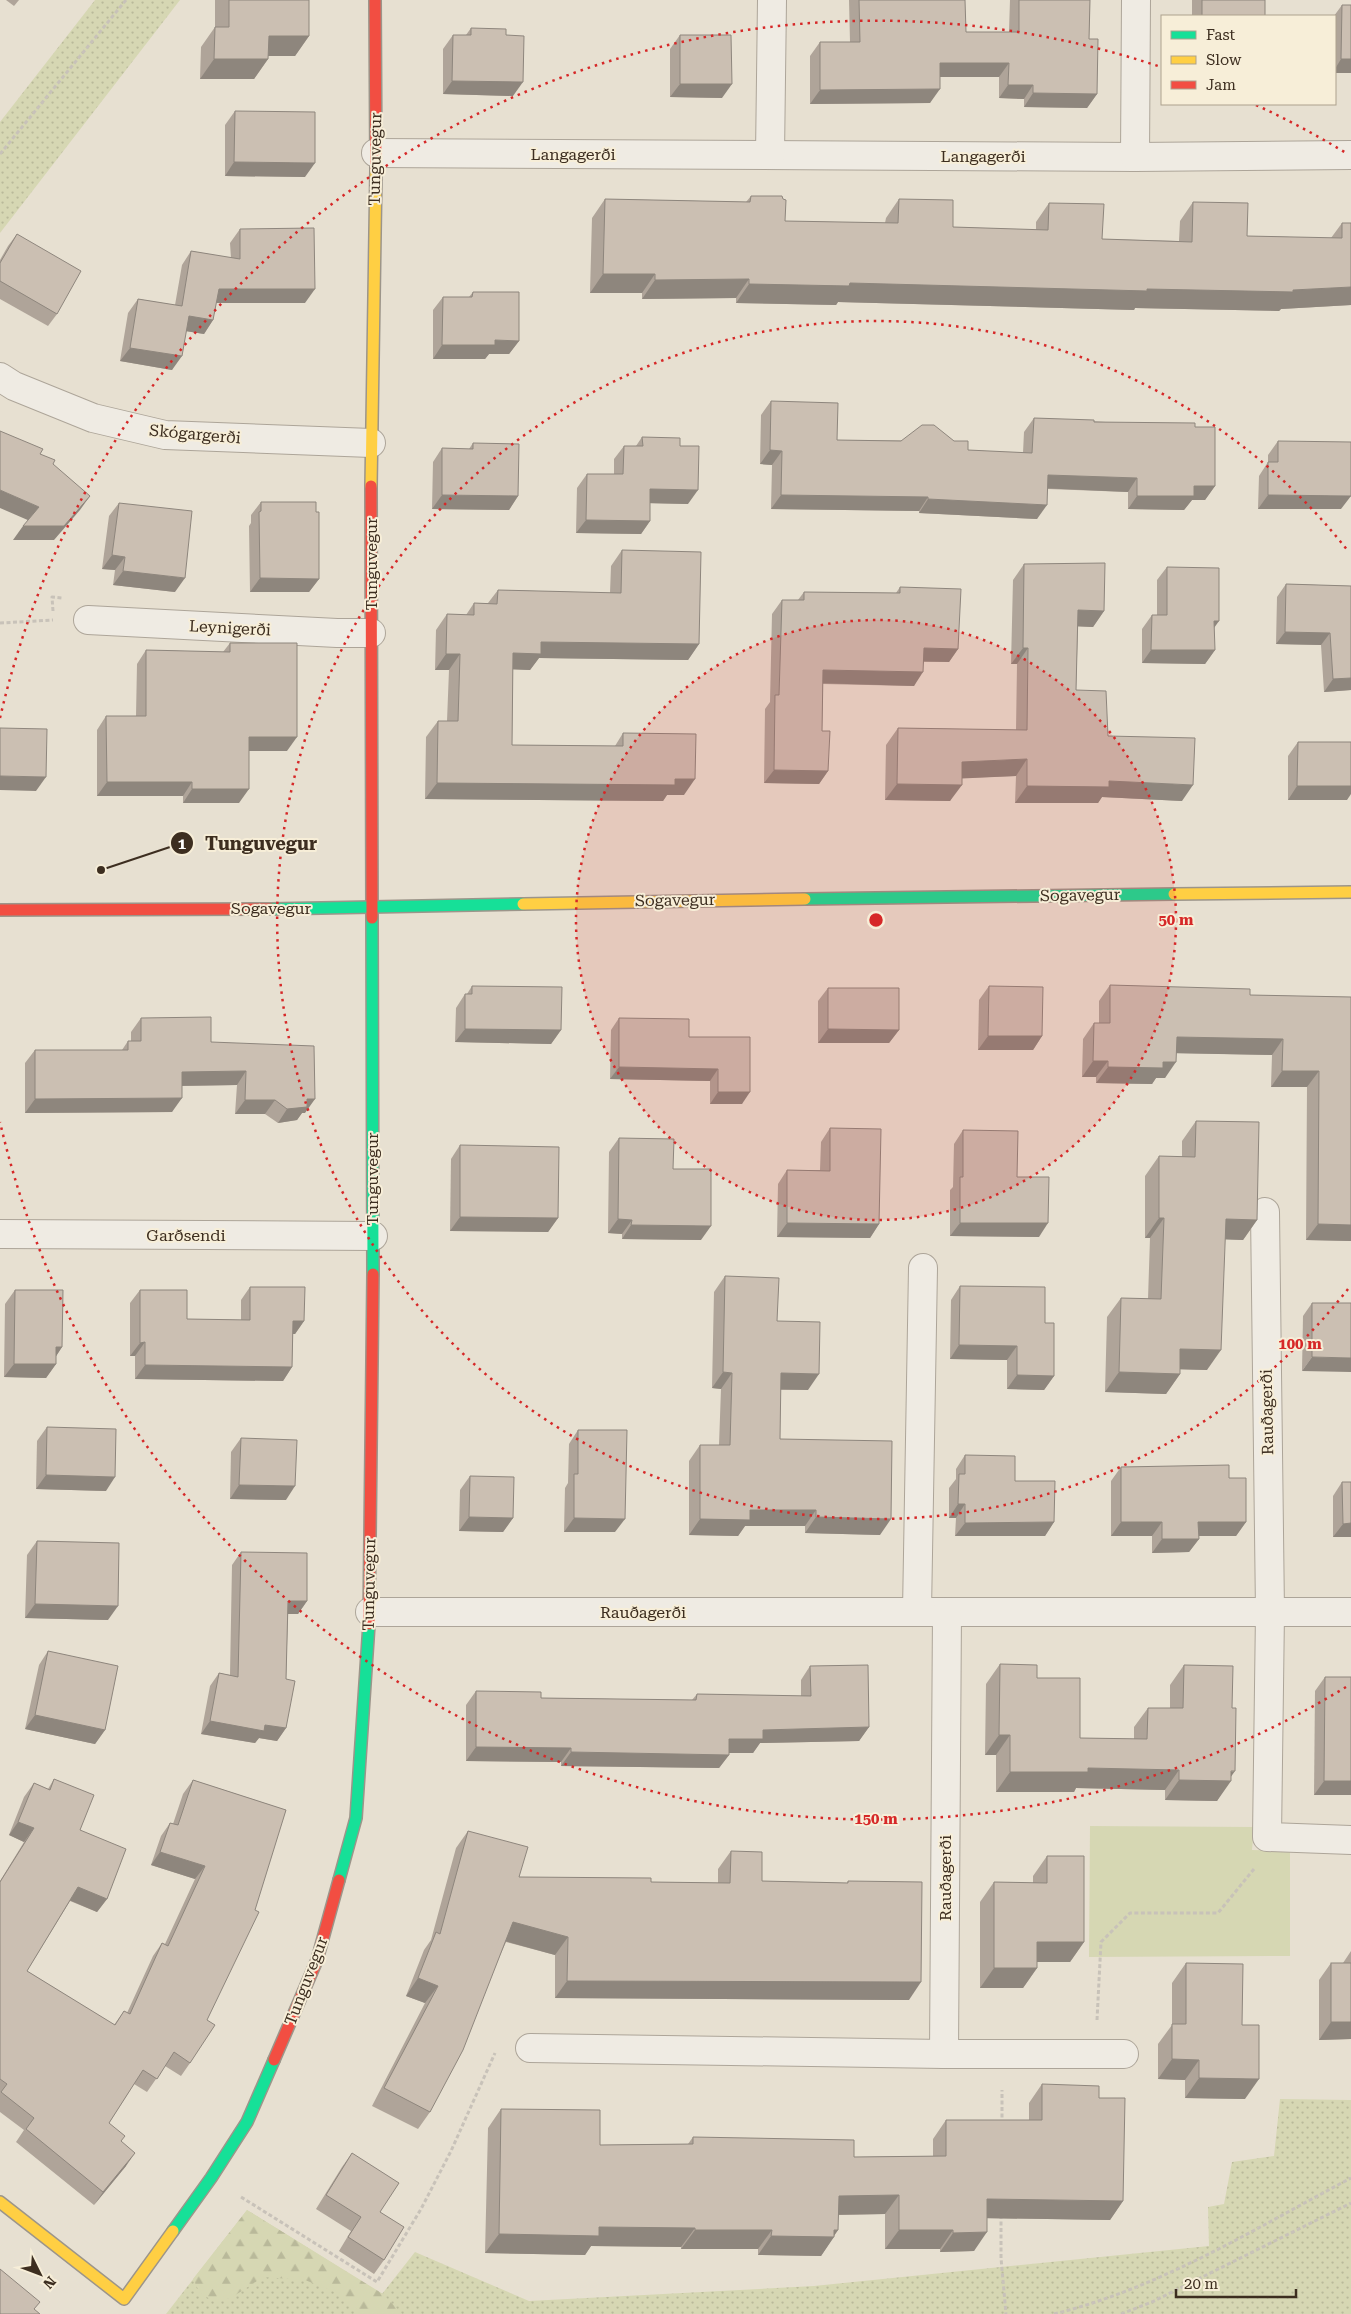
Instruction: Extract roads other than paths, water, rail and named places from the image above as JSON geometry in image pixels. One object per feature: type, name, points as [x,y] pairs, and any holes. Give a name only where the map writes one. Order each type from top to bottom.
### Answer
[{"type":"street","name":"Tunguvegur","points":[[0,2202],[124,2299],[211,2178],[247,2122],[317,1960],[340,1883],[356,1818],[370,1612],[372,1236],[371,444],[376,153],[376,0]]},
{"type":"street","points":[[770,155],[772,0]]},
{"type":"street","points":[[1135,157],[1136,0]]},
{"type":"street","name":"Langagerði","points":[[376,153],[1135,157],[1351,155]]},
{"type":"street","name":"Skógargerði","points":[[0,377],[14,386],[92,418],[165,435],[371,444]]},
{"type":"street","name":"Leynigerði","points":[[88,620],[337,633],[371,633]]},
{"type":"street","name":"Sogavegur","points":[[0,910],[371,908],[625,900],[1351,892]]},
{"type":"street","name":"Rauðagerði","points":[[1265,1212],[1270,1612],[1267,1836],[1351,1840]]},
{"type":"street","name":"Garðsendi","points":[[0,1234],[372,1236]]},
{"type":"street","points":[[917,1612],[923,1268]]},
{"type":"street","name":"Rauðagerði","points":[[370,1612],[1351,1612]]},
{"type":"street","name":"Rauðagerði","points":[[944,2054],[947,1612]]},
{"type":"street","points":[[530,2048],[944,2054],[1124,2054]]},
{"type":"place","name":"Tunguvegur","points":[[101,870]]}]
